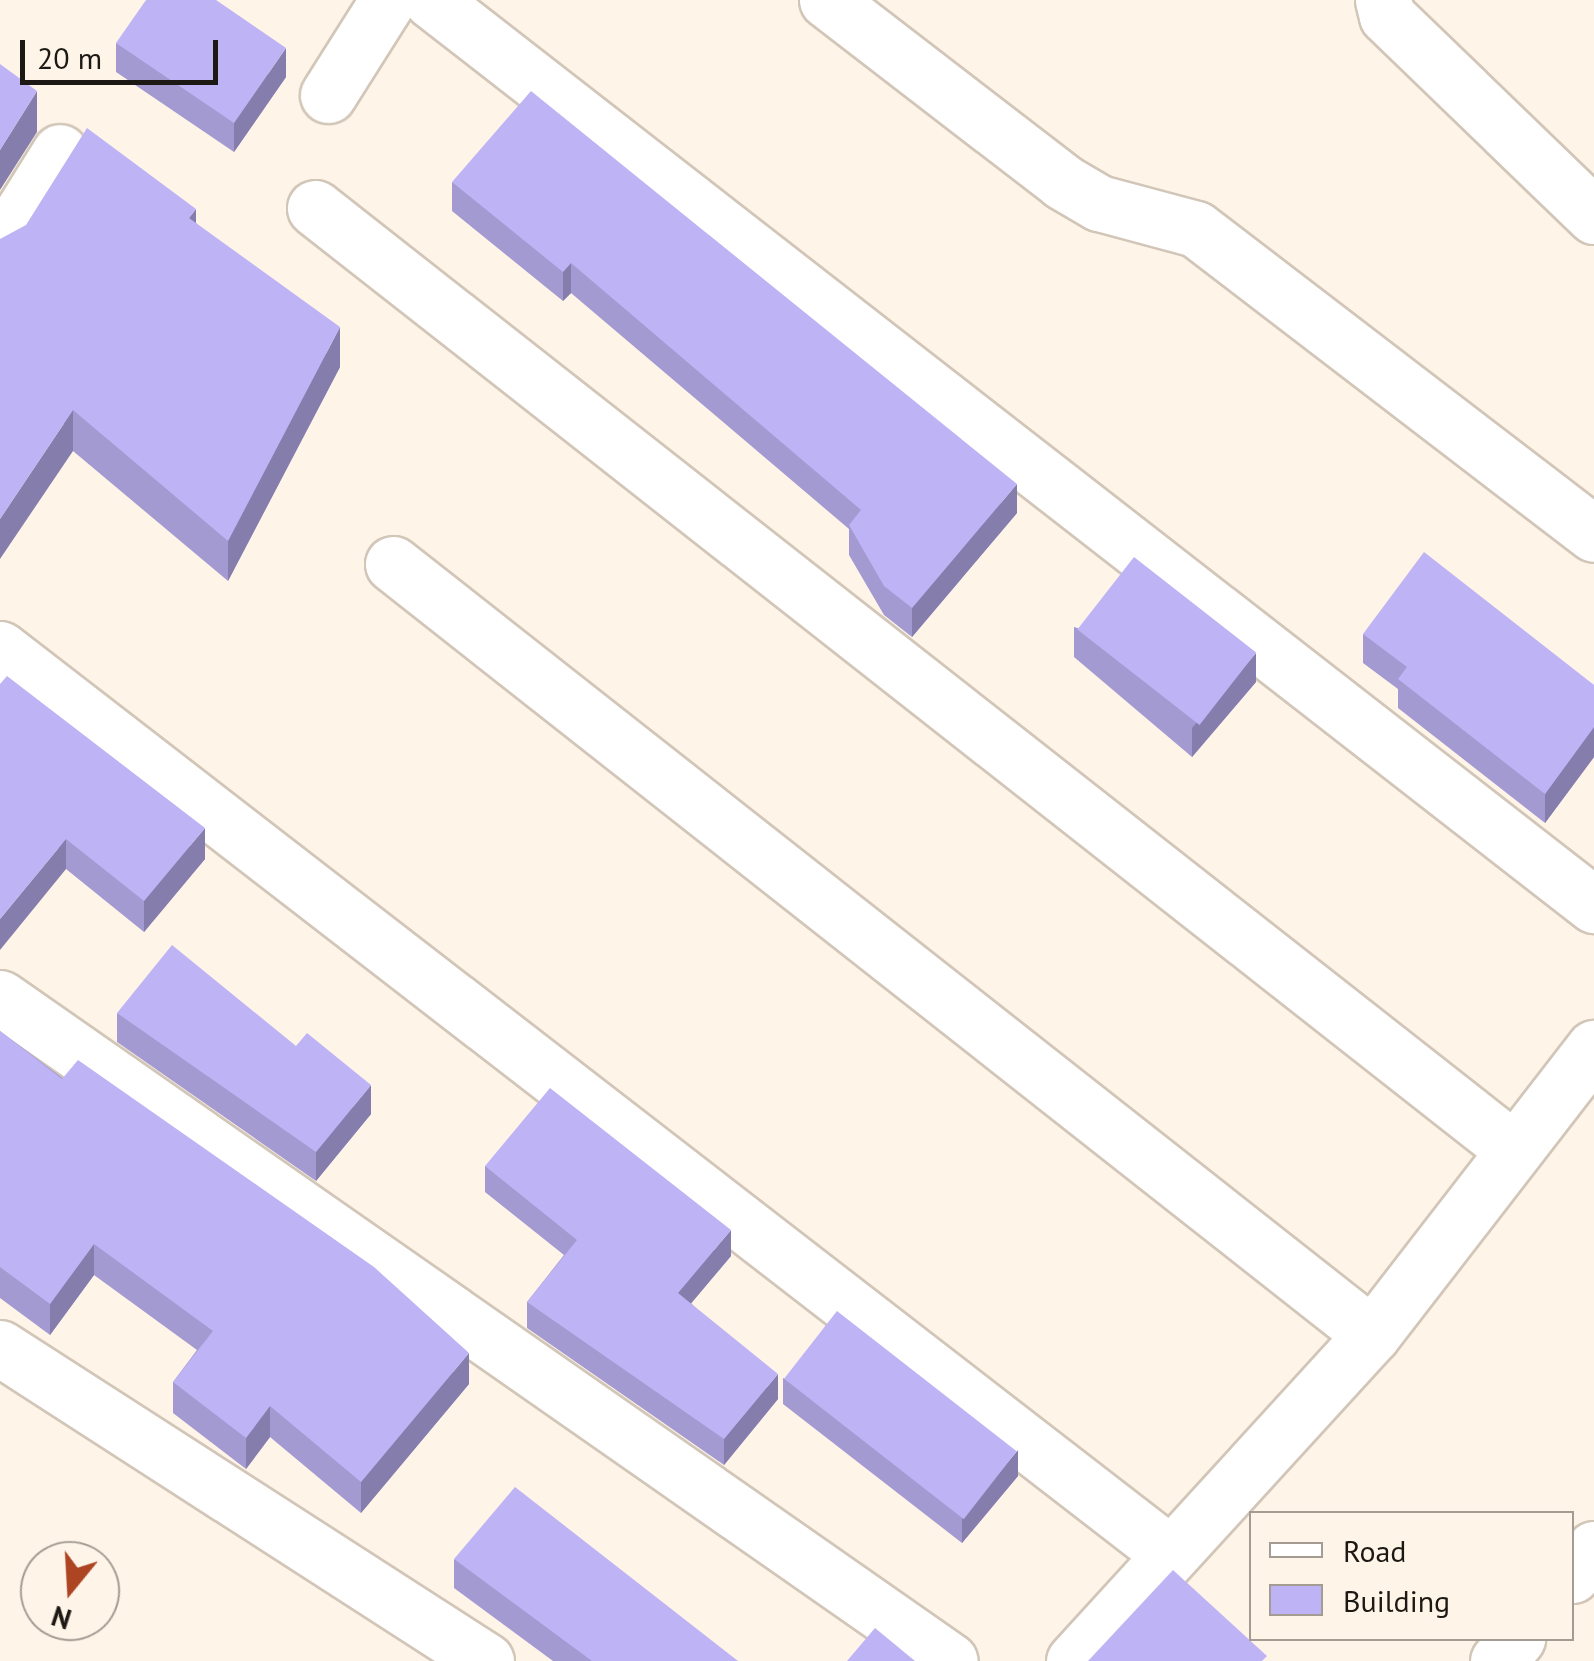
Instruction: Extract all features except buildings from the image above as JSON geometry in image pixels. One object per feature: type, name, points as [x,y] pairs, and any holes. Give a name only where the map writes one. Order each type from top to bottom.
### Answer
[{"type":"street","points":[[328,95],[388,0]]},
{"type":"street","points":[[431,0],[1594,906]]},
{"type":"street","points":[[827,0],[1063,182],[1099,203],[1196,228],[1594,534]]},
{"type":"street","points":[[1383,0],[1414,44],[1594,216]]},
{"type":"street","points":[[0,248],[60,152]]},
{"type":"street","points":[[315,208],[1514,1149]]},
{"type":"street","points":[[393,564],[1372,1335]]},
{"type":"street","points":[[0,649],[1166,1551]]},
{"type":"street","points":[[0,998],[950,1661]]},
{"type":"street","points":[[1074,1661],[1166,1551],[1372,1335],[1594,1048]]},
{"type":"street","points":[[0,1348],[486,1661]]},
{"type":"street","points":[[1574,1573],[1594,1549]]},
{"type":"street","points":[[1498,1661],[1515,1641]]}]
